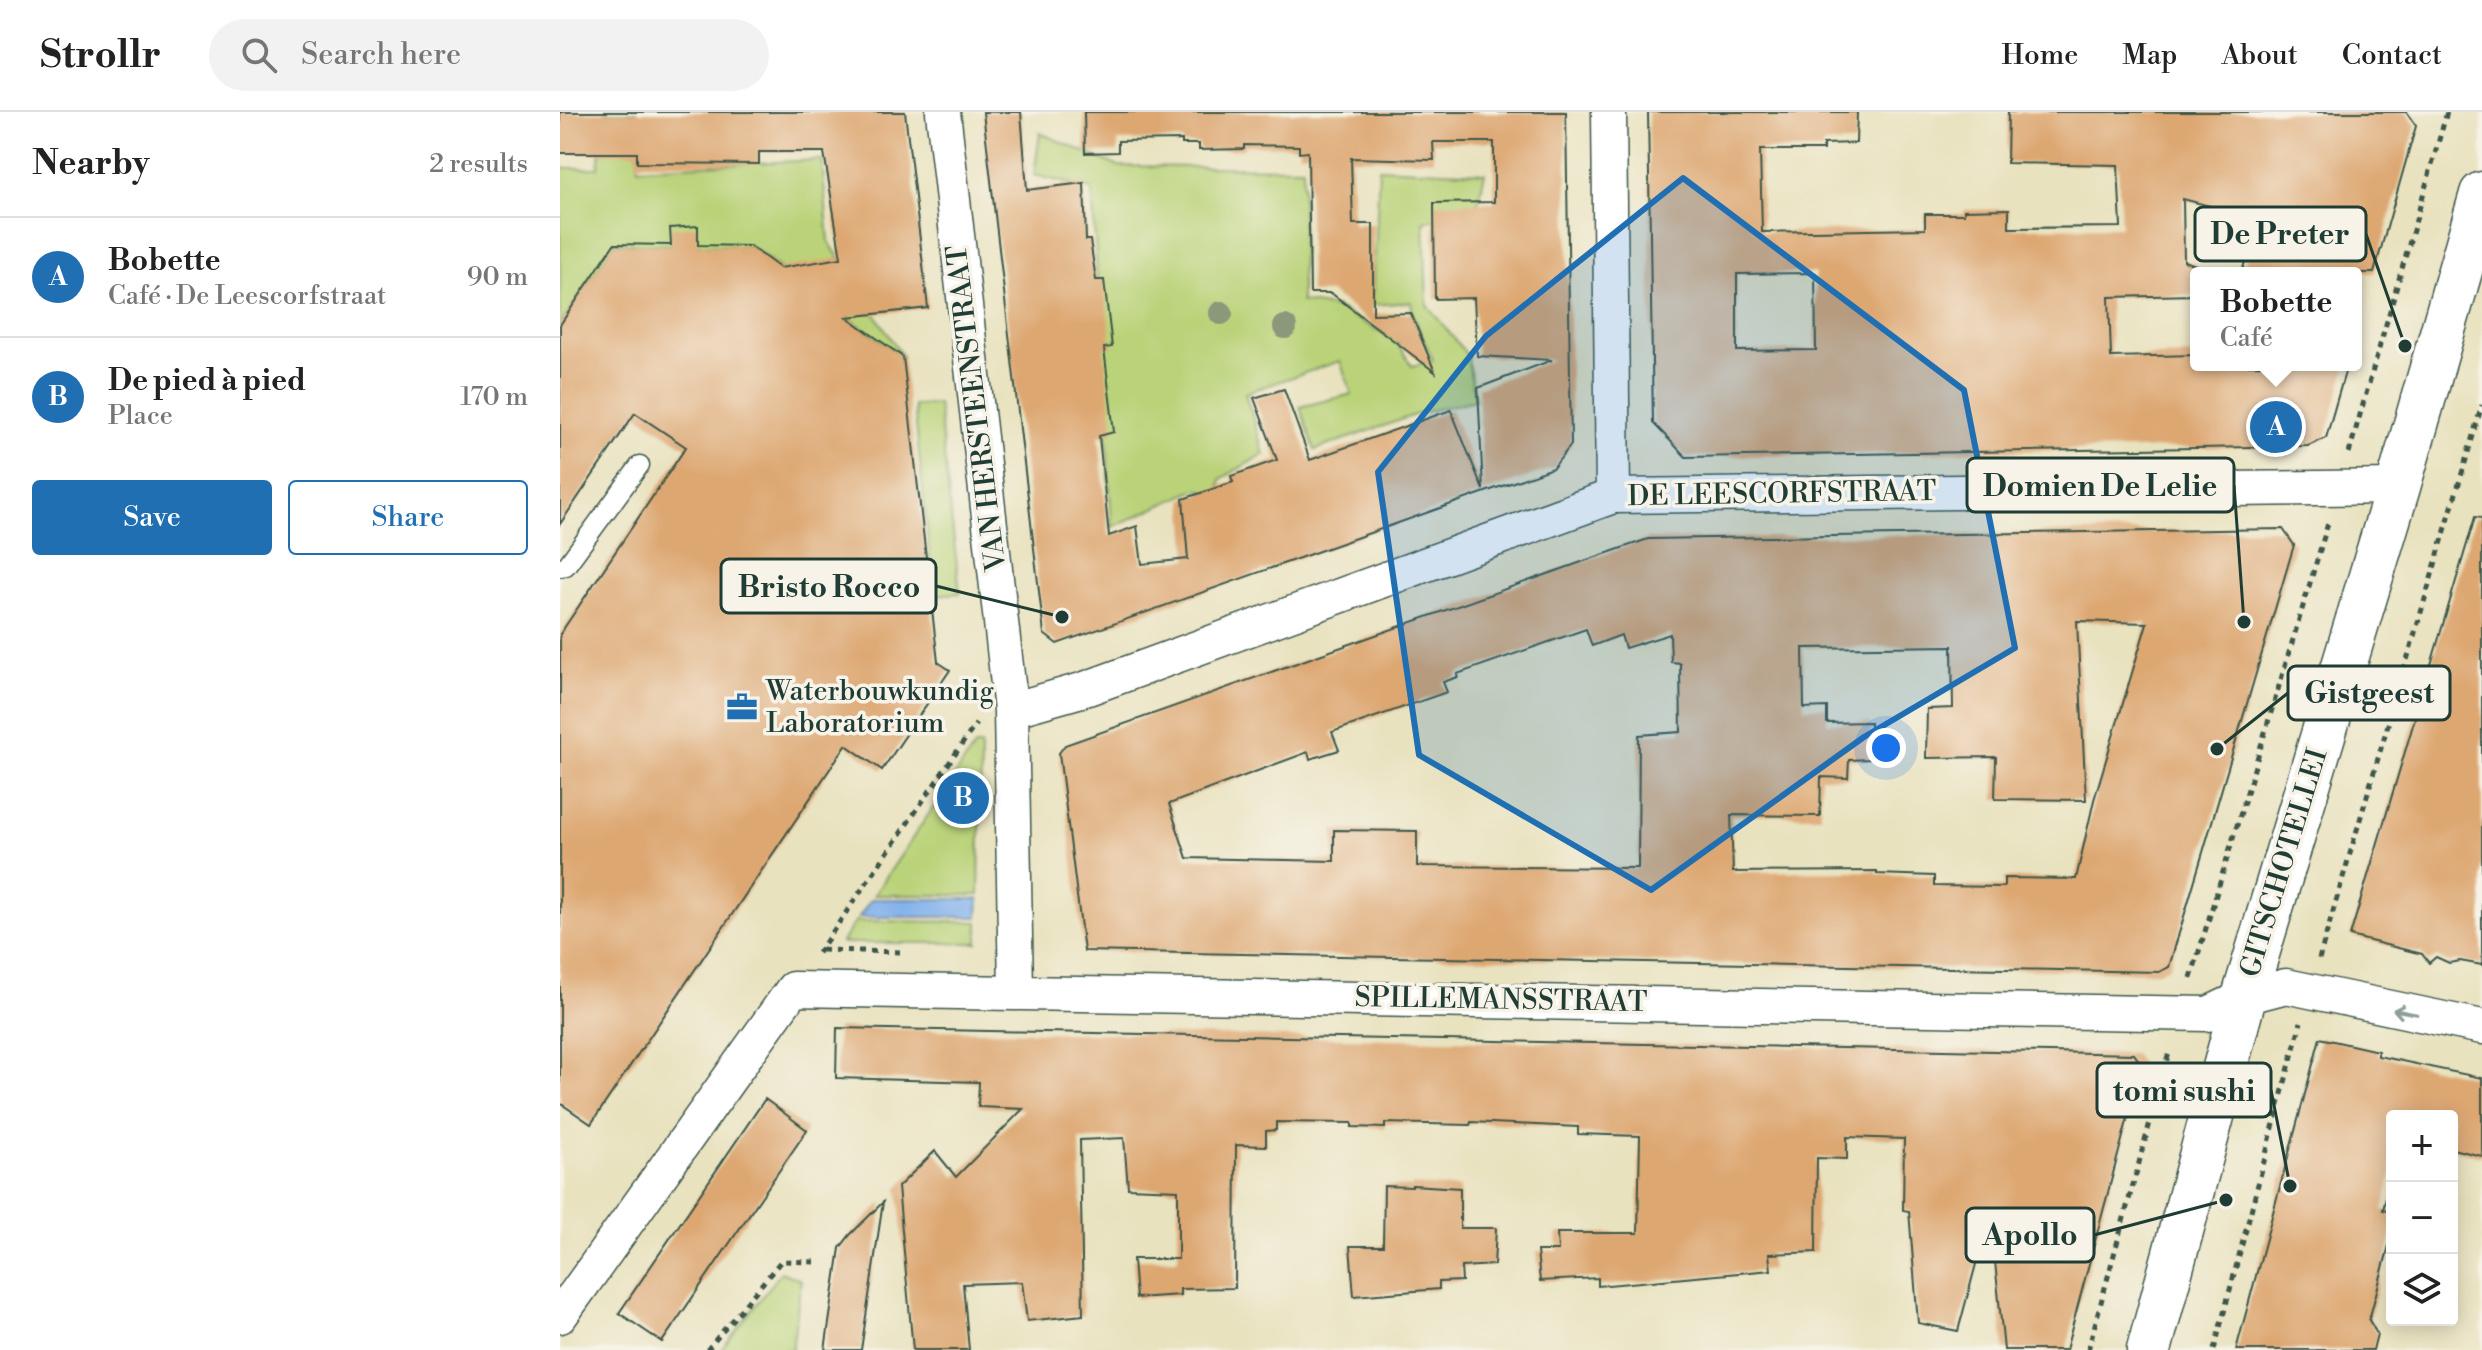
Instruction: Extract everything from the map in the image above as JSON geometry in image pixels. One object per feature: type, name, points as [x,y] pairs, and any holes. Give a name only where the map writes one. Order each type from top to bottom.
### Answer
[{"type":"street","name":"VAN HERSTEENSTRAAT","points":[[943,112],[1010,694],[1016,992]]},
{"type":"street","points":[[1609,112],[1613,496]]},
{"type":"street","name":"GITSCHOTELLEI","points":[[2149,1350],[2244,997],[2398,487],[2482,194]]},
{"type":"street","name":"DE LEESCORFSTRAAT","points":[[1010,694],[1085,689],[1613,496],[2398,487]]},
{"type":"street","name":"SPILLEMANSSTRAAT","points":[[793,989],[2208,1014],[2244,997],[2286,986],[2482,1027]]},
{"type":"street","points":[[560,1316],[793,989]]},
{"type":"lane","points":[[560,567],[566,566],[640,465]]},
{"type":"path","points":[[2088,1350],[2180,1013],[2395,300],[2447,112]]},
{"type":"path","points":[[2214,1350],[2309,991],[2482,405]]},
{"type":"path","points":[[793,989],[1010,694]]},
{"type":"path","points":[[707,1350],[781,1261],[815,1262]]},
{"type":"highlighted area","points":[[1683,178],[1964,390],[2015,648],[1864,737],[1651,890],[1419,755],[1378,472],[1486,336]]},
{"type":"green space","points":[[605,112],[636,112],[638,168],[822,160],[829,242],[903,357],[750,246],[614,244],[560,325],[560,168],[598,168]]},
{"type":"green space","points":[[1040,133],[1117,166],[1303,168],[1301,302],[1337,308],[1395,340],[1412,366],[1433,360],[1413,315],[1411,302],[1373,305],[1379,168],[1485,173],[1476,212],[1424,221],[1427,305],[1467,355],[1475,400],[1420,413],[1315,450],[1300,407],[1352,394],[1340,361],[1245,393],[1264,454],[1221,479],[1218,495],[1197,489],[1112,527],[1092,189],[1034,175]]},
{"type":"green space","points":[[938,404],[960,593],[934,595],[914,406]]},
{"type":"green space","points":[[975,746],[981,746],[979,895],[874,895]]},
{"type":"green space","points":[[856,921],[978,922],[978,943],[841,943]]},
{"type":"green space","points":[[781,1272],[801,1280],[792,1350],[721,1350]]},
{"type":"water","points":[[871,899],[979,899],[978,917],[859,917]]},
{"type":"building","name":"Waterbouwkundig Laboratorium","points":[[560,112],[905,112],[928,308],[847,317],[903,357],[938,662],[950,670],[882,770],[846,745],[591,1124],[560,1103],[560,634],[686,447],[635,413],[560,524],[560,325],[614,244],[671,245],[670,228],[698,226],[698,245],[750,246],[780,268],[841,258],[824,152],[759,152],[759,164],[637,163],[637,153],[560,153]]},
{"type":"building","points":[[983,112],[1021,112],[1027,190],[1084,183],[1086,240],[1090,240],[1096,280],[1104,280],[1112,347],[1104,348],[1114,432],[1099,436],[1109,536],[1137,526],[1142,564],[1188,559],[1183,499],[1233,482],[1231,476],[1277,460],[1254,398],[1284,389],[1310,460],[1451,410],[1483,490],[1478,388],[1552,360],[1477,356],[1474,298],[1435,299],[1434,203],[1494,202],[1494,142],[1433,142],[1434,160],[1351,158],[1353,224],[1373,224],[1373,314],[1411,313],[1435,372],[1331,293],[1310,293],[1308,152],[1299,153],[1299,146],[1244,145],[1244,149],[1199,150],[1199,144],[1182,144],[1182,140],[1118,141],[1118,152],[1085,153],[1084,112],[1566,112],[1571,445],[1553,468],[1057,644],[1044,634]]},
{"type":"building","points":[[1648,112],[1857,112],[1856,143],[1823,144],[1823,150],[1760,150],[1762,232],[1925,229],[1925,214],[2009,209],[2009,228],[2121,227],[2118,165],[2007,163],[2008,112],[2406,112],[2416,126],[2374,273],[2362,273],[2362,267],[2244,267],[2256,218],[2183,199],[2184,261],[2196,265],[2190,267],[2190,295],[2109,297],[2111,357],[2190,355],[2190,371],[2345,371],[2326,438],[2308,446],[1686,457],[1653,423]],"holes":[[[1815,273],[1816,350],[1737,351],[1737,274]]]},
{"type":"building","points":[[2475,517],[2482,518],[2482,965],[2460,961],[2449,963],[2436,957],[2429,963],[2422,954],[2350,936]]},
{"type":"building","points":[[2283,529],[2294,545],[2169,967],[2159,972],[1084,951],[1059,753],[1065,745],[1648,539]],"holes":[[[2077,621],[2147,623],[2094,800],[2076,879],[2004,878],[2004,887],[1934,886],[1934,876],[1877,874],[1877,871],[1733,872],[1731,815],[1820,816],[1821,777],[1848,778],[1849,760],[1870,759],[1870,722],[1827,723],[1827,707],[1804,708],[1803,648],[1952,646],[1953,708],[1927,709],[1926,758],[1996,757],[1995,799],[2086,800]],[[1586,629],[1592,646],[1621,635],[1625,648],[1670,634],[1671,662],[1680,663],[1681,732],[1639,735],[1638,868],[1417,866],[1417,831],[1334,830],[1334,861],[1187,858],[1169,804],[1308,752],[1310,759],[1339,750],[1332,732],[1447,692],[1443,682],[1458,677],[1457,674]]]},
{"type":"building","points":[[837,1028],[2134,1054],[2142,1065],[2066,1350],[2004,1350],[1990,1212],[1958,1331],[1918,1323],[1909,1211],[1903,1210],[1904,1139],[1847,1137],[1847,1159],[1817,1158],[1816,1252],[1769,1254],[1771,1270],[1598,1286],[1598,1278],[1540,1281],[1537,1251],[1558,1251],[1557,1233],[1638,1233],[1640,1136],[1578,1134],[1578,1127],[1471,1122],[1470,1125],[1385,1123],[1385,1128],[1352,1127],[1352,1123],[1276,1122],[1276,1130],[1266,1131],[1266,1146],[1236,1145],[1235,1288],[1180,1289],[1180,1295],[1136,1298],[1133,1259],[1178,1259],[1178,1190],[1128,1188],[1124,1138],[1080,1140],[1083,1315],[1027,1321],[1022,1282],[963,1284],[969,1350],[913,1350],[898,1187],[935,1151],[956,1177],[1023,1109],[979,1107],[979,1082],[836,1078]]},
{"type":"building","points":[[2320,1038],[2378,1051],[2378,1056],[2482,1078],[2482,1156],[2458,1150],[2458,1110],[2386,1110],[2386,1198],[2383,1210],[2386,1211],[2386,1257],[2369,1320],[2377,1334],[2373,1350],[2236,1350]]},
{"type":"building","points":[[765,1099],[807,1130],[662,1342],[619,1313]]},
{"type":"building","points":[[1384,1186],[1460,1188],[1460,1228],[1496,1228],[1494,1265],[1461,1267],[1462,1281],[1439,1282],[1439,1289],[1354,1296],[1350,1246],[1383,1246]]},
{"type":"building","points":[[883,1202],[861,1350],[825,1350],[840,1248]]},
{"type":"place","name":"De Preter","points":[[2405,346]]},
{"type":"place","name":"Bobette","points":[[2276,427]]},
{"type":"place","name":"Bristo Rocco","points":[[1062,617]]},
{"type":"place","name":"Domien De Lelie","points":[[2244,622]]},
{"type":"place","name":"Waterbouwkundig Laboratorium","points":[[742,707]]},
{"type":"place","name":"Gistgeest","points":[[2217,749]]},
{"type":"place","name":"De pied à pied","points":[[963,798]]},
{"type":"place","name":"tomi sushi","points":[[2290,1186]]},
{"type":"place","name":"Apollo","points":[[2226,1200]]}]
